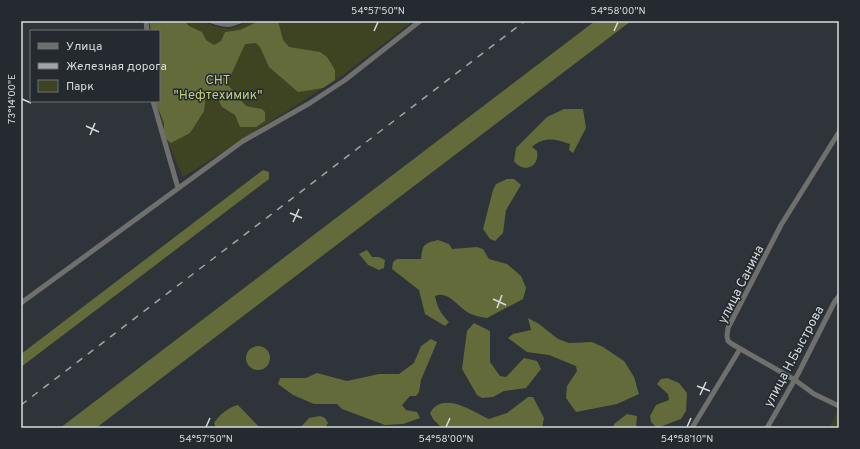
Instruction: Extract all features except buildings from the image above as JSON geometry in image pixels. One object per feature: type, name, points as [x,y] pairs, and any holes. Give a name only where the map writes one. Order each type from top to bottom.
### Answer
[{"type":"street","points":[[212,21],[223,25],[232,25],[240,21]]},
{"type":"street","points":[[21,303],[243,141],[310,103],[345,80],[420,21]]},
{"type":"street","points":[[153,102],[178,188]]},
{"type":"street","name":"улица Санина","points":[[839,132],[781,226],[727,332],[728,341],[740,349],[794,380],[814,394],[839,406]]},
{"type":"street","name":"улица Н.Быстрова","points":[[767,428],[839,296]]},
{"type":"street","points":[[692,428],[740,349]]},
{"type":"green space","points":[[149,21],[185,21],[189,26],[202,32],[206,40],[214,45],[221,41],[225,32],[240,30],[259,21],[278,21],[283,40],[289,47],[320,52],[327,57],[335,70],[335,80],[323,88],[298,92],[269,67],[260,47],[256,43],[245,44],[227,84],[246,106],[262,109],[265,112],[265,121],[256,127],[240,127],[235,115],[222,107],[216,95],[206,93],[204,111],[190,133],[171,143],[164,137],[164,123],[155,102],[160,102],[160,30],[151,30]]},
{"type":"green space","name":"СНТ \"Нефтехимик\"","points":[[152,21],[203,21],[214,26],[229,29],[241,25],[245,21],[413,21],[342,76],[183,177],[162,129],[159,102],[160,30],[158,30]]},
{"type":"green space","points":[[595,21],[631,21],[96,428],[60,428]]},
{"type":"green space","points":[[564,109],[583,109],[586,128],[573,153],[569,150],[570,144],[555,140],[545,140],[532,147],[537,151],[537,157],[534,165],[526,168],[518,165],[514,161],[516,148],[547,117]]},
{"type":"green space","points":[[263,170],[269,172],[269,179],[21,367],[21,354]]},
{"type":"green space","points":[[507,179],[514,179],[521,185],[506,210],[503,233],[495,241],[490,239],[483,229],[493,190],[496,184]]},
{"type":"green space","points":[[438,240],[449,244],[452,249],[477,247],[483,249],[489,259],[507,264],[521,276],[526,288],[523,299],[487,318],[466,312],[450,298],[440,295],[435,296],[438,307],[449,322],[445,326],[425,314],[419,290],[392,269],[393,262],[397,259],[421,259],[423,247]]},
{"type":"green space","points":[[367,250],[372,257],[379,257],[385,260],[384,268],[379,270],[368,265],[359,254]]},
{"type":"green space","points":[[528,318],[539,324],[558,339],[569,343],[592,342],[603,347],[624,361],[634,377],[639,394],[617,404],[576,412],[566,398],[567,386],[577,371],[576,366],[549,355],[527,352],[508,338],[513,334],[531,330]]},
{"type":"green space","points":[[474,323],[490,331],[490,362],[500,376],[506,377],[524,358],[537,361],[541,369],[526,388],[504,391],[493,397],[482,398],[477,395],[462,369],[467,331]]},
{"type":"green space","points":[[431,339],[437,342],[421,380],[419,392],[416,396],[410,396],[402,405],[406,410],[417,412],[420,418],[403,424],[385,425],[342,409],[337,404],[314,404],[293,395],[278,384],[280,378],[306,378],[317,373],[347,381],[379,374],[399,374],[414,363],[421,346]]},
{"type":"green space","points":[[258,346],[267,349],[270,358],[267,367],[258,370],[249,367],[246,358],[249,349]]},
{"type":"green space","points":[[667,378],[679,383],[687,393],[686,411],[681,419],[657,428],[651,422],[650,416],[656,405],[669,400],[668,394],[657,384],[661,379]]},
{"type":"green space","points":[[528,397],[533,397],[544,418],[542,428],[442,428],[433,419],[430,413],[436,406],[442,403],[450,403],[467,408],[489,419],[507,413]]},
{"type":"green space","points":[[238,405],[260,428],[216,428],[214,423],[219,417],[228,409]]},
{"type":"green space","points":[[839,409],[839,428],[829,428]]},
{"type":"green space","points":[[627,414],[637,416],[636,428],[613,428],[614,424]]},
{"type":"green space","points":[[320,416],[325,418],[328,423],[325,428],[301,427],[309,418]]},
{"type":"railway","points":[[21,405],[525,21]]}]
